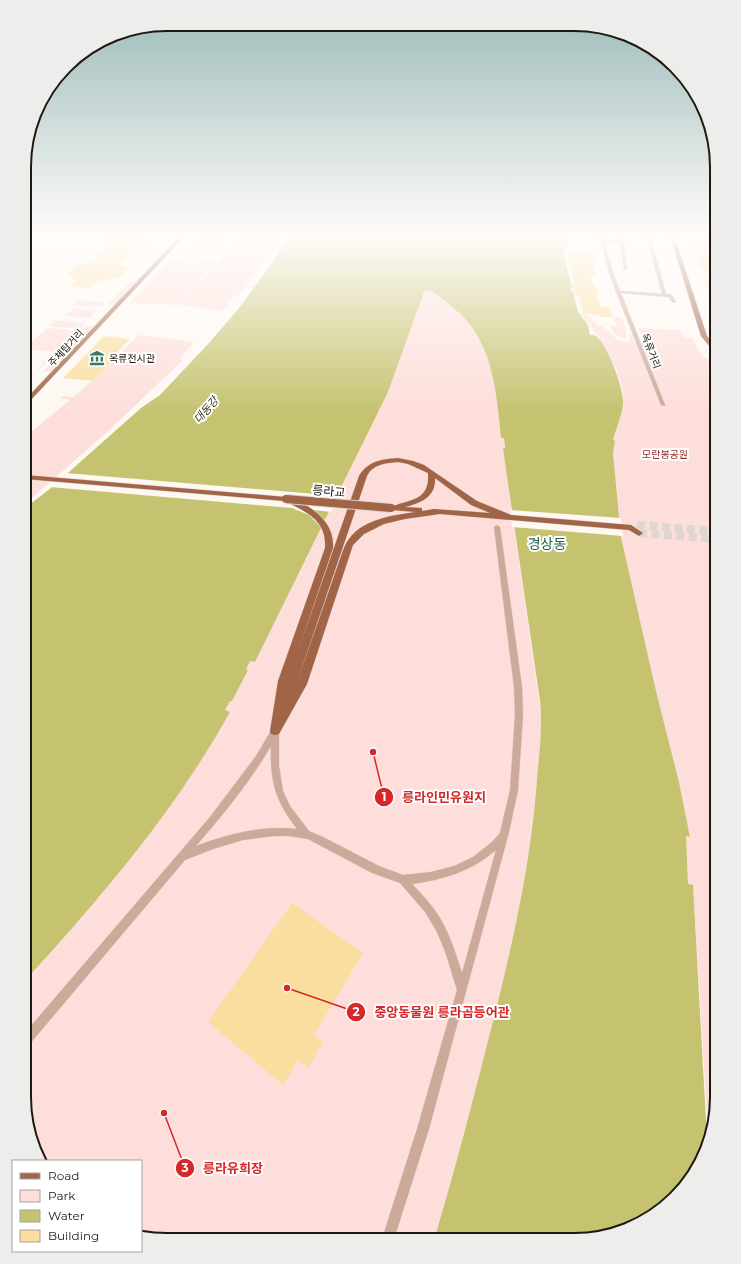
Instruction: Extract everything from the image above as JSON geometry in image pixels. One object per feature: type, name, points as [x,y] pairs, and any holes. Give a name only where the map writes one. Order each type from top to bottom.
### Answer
[{"type":"main road","name":"주체탑거리","points":[[31,396],[53,375],[129,294]]},
{"type":"main road","points":[[691,294],[704,336],[710,343]]},
{"type":"main road","points":[[697,294],[710,334]]},
{"type":"main road","points":[[275,731],[363,476],[368,469],[385,461],[398,460],[412,462],[431,472],[481,507],[512,518]]},
{"type":"main road","points":[[391,508],[414,501],[428,494],[432,488],[431,472]]},
{"type":"main road","name":"릉라교","points":[[31,478],[635,529]]},
{"type":"main road","points":[[275,731],[283,681],[329,548],[330,538],[327,528],[318,518],[286,499]]},
{"type":"main road","points":[[275,731],[302,684],[345,556],[353,539],[368,528],[385,521],[406,516],[438,512]]},
{"type":"street","name":"옥류거리","points":[[619,294],[663,405]]},
{"type":"street","points":[[648,294],[670,296],[674,302]]},
{"type":"street","points":[[390,1233],[423,1129],[462,991],[505,832],[514,790],[519,715],[518,687],[497,527]]},
{"type":"street","points":[[275,731],[275,768],[277,785],[282,799],[291,815],[307,834],[371,867],[402,879],[427,878],[446,874],[462,867],[493,848],[505,832]]},
{"type":"street","points":[[31,1034],[182,857],[234,793],[259,758],[275,731]]},
{"type":"street","points":[[182,857],[207,846],[250,834],[281,832],[307,834]]},
{"type":"street","points":[[402,879],[436,921],[454,964],[462,991]]},
{"type":"green space","points":[[118,294],[124,294],[114,305],[108,304]]},
{"type":"green space","points":[[138,294],[187,294],[177,305],[130,303]]},
{"type":"green space","points":[[189,294],[240,294],[235,295],[222,311],[179,305]]},
{"type":"green space","points":[[424,294],[435,294],[445,301],[467,321],[476,334],[489,361],[496,392],[501,437],[504,438],[505,449],[503,449],[541,714],[540,746],[534,809],[520,906],[498,1001],[442,1214],[436,1233],[167,1233],[142,1230],[142,1160],[46,1160],[41,1149],[31,1106],[31,974],[135,853],[185,785],[208,749],[229,712],[225,711],[230,700],[232,701],[250,661],[255,662],[388,392]]},
{"type":"green space","points":[[77,300],[105,302],[101,307],[72,305]]},
{"type":"green space","points":[[73,309],[96,311],[89,318],[66,316],[66,314]]},
{"type":"green space","name":"모란봉공원","points":[[579,312],[590,317],[598,326],[602,326],[619,341],[629,342],[630,332],[635,343],[643,343],[638,328],[680,330],[683,337],[693,338],[701,354],[710,360],[710,1106],[707,1124],[693,886],[688,884],[686,836],[690,837],[679,782],[656,691],[621,537],[613,453],[615,441],[613,440],[620,418],[623,397],[620,379],[612,361],[598,339],[601,339]]},
{"type":"green space","points":[[613,317],[622,317],[626,330],[626,338],[616,335],[613,331],[610,326],[616,326]]},
{"type":"green space","points":[[55,320],[86,323],[80,329],[49,326]]},
{"type":"green space","points":[[86,326],[94,326],[52,371],[44,371]]},
{"type":"green space","points":[[47,328],[77,331],[38,370],[37,369],[54,352],[31,350],[31,343]]},
{"type":"green space","points":[[138,335],[194,342],[181,357],[182,361],[105,434],[31,499],[31,432],[70,400],[61,398],[63,396],[73,397],[102,372]]},
{"type":"water","name":"대동강","points":[[249,294],[423,294],[388,392],[255,662],[250,661],[246,670],[248,670],[232,701],[230,701],[225,710],[230,712],[185,785],[135,853],[81,918],[31,974],[31,503],[51,488],[141,408],[160,395],[209,343]]},
{"type":"water","points":[[435,294],[573,294],[578,312],[588,325],[590,335],[596,336],[600,340],[610,357],[623,398],[620,418],[613,440],[615,441],[613,453],[621,537],[656,691],[679,782],[690,837],[686,836],[688,884],[693,885],[706,1127],[703,1141],[692,1165],[682,1180],[657,1205],[626,1223],[583,1233],[436,1233],[471,1109],[499,998],[520,905],[534,811],[541,731],[540,701],[503,449],[505,448],[504,438],[501,438],[493,376],[483,347],[476,334],[467,321],[450,305]]},
{"type":"pier","points":[[66,473],[339,496],[331,512],[314,510],[326,521],[323,529],[309,515],[292,508],[50,487]]},
{"type":"pier","points":[[510,510],[621,518],[623,536],[512,527]]},
{"type":"building","points":[[596,294],[601,307],[609,307],[613,317],[601,317],[600,315],[584,314],[579,296],[575,295]]},
{"type":"building","name":"옥류전시관","points":[[104,336],[130,339],[112,358],[114,359],[93,381],[63,378]]},
{"type":"building","points":[[292,903],[363,953],[314,1035],[323,1042],[308,1068],[298,1060],[283,1085],[208,1022]]},
{"type":"tunnel","points":[[637,525],[710,530]]},
{"type":"tunnel","points":[[639,533],[710,538]]},
{"type":"place","name":"옥류전시관","points":[[97,358]]},
{"type":"place","name":"릉라인민유원지","points":[[373,752]]},
{"type":"place","name":"중앙동물원 릉라곱등어관","points":[[287,988]]},
{"type":"place","name":"릉라유희장","points":[[164,1113]]},
{"type":"district","name":"경상동","points":[[547,544]]}]
